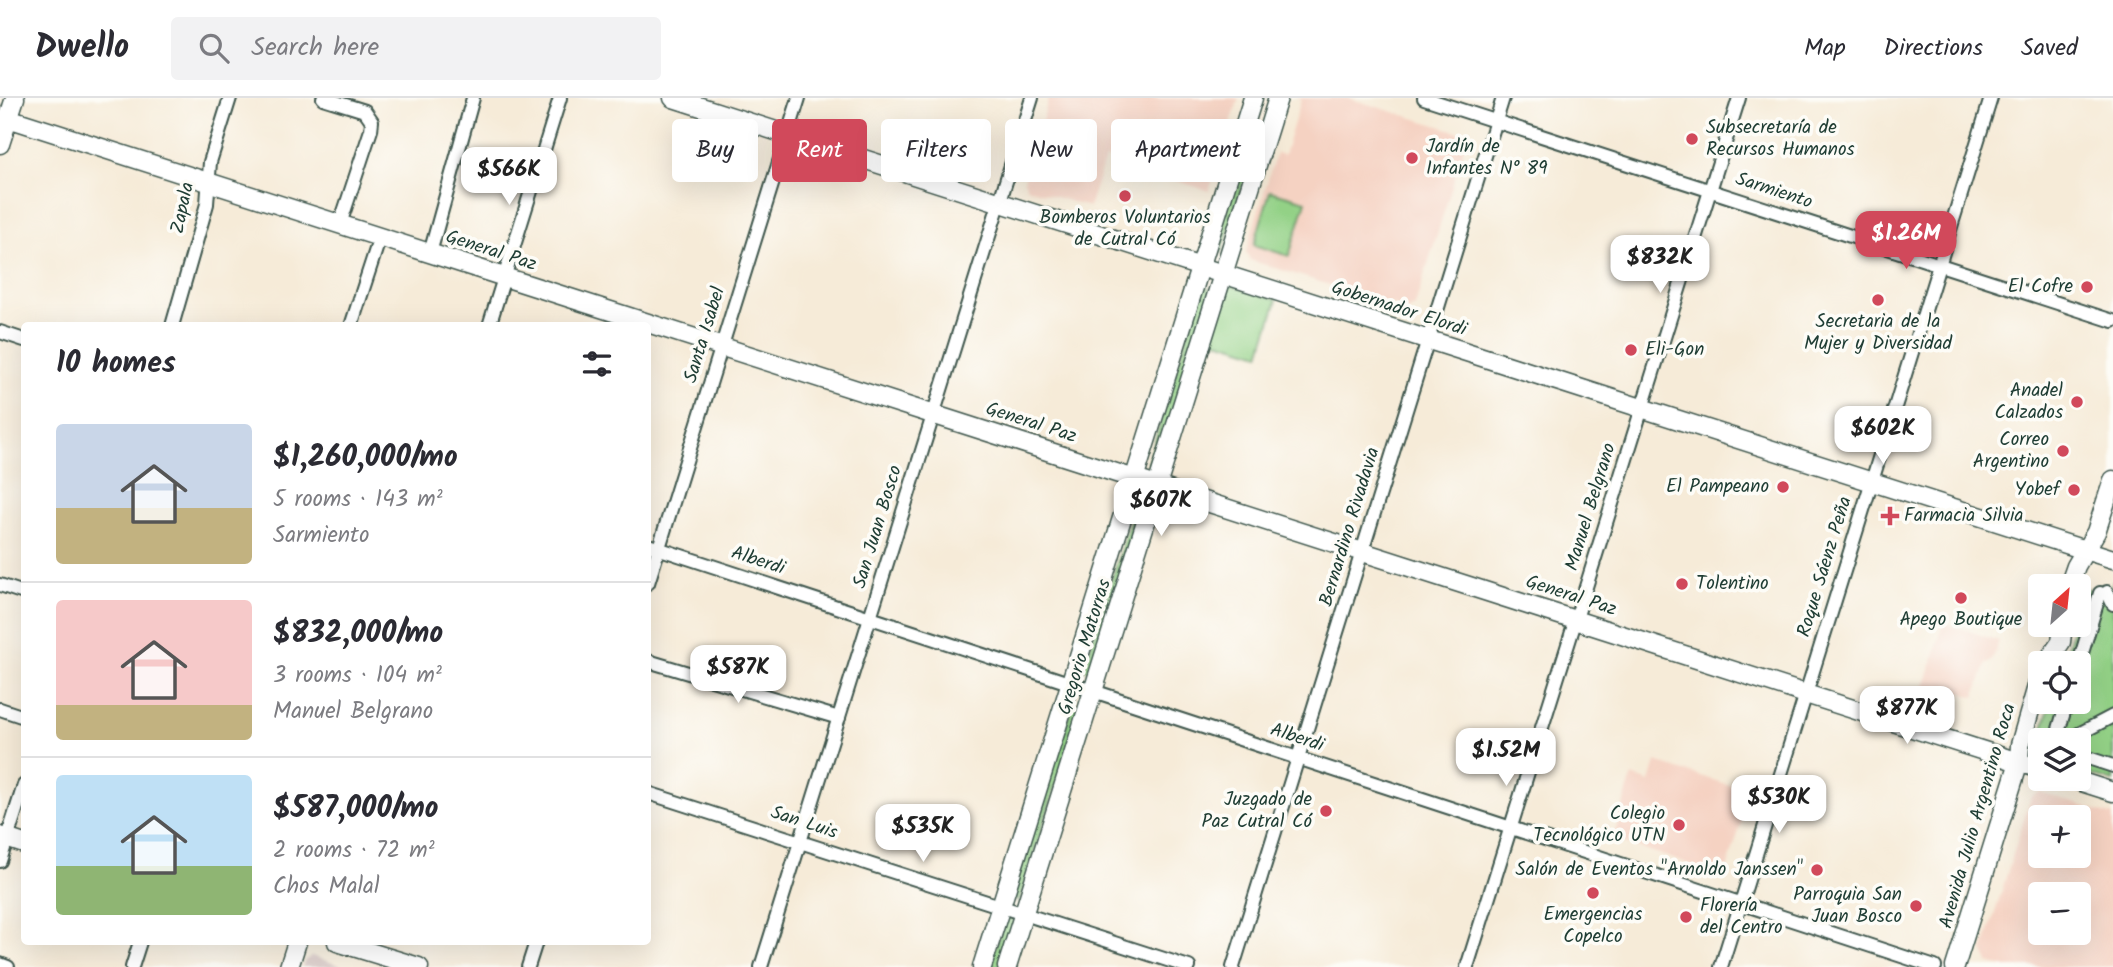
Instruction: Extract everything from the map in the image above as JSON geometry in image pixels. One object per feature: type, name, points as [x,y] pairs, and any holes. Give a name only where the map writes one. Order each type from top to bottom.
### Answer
[{"type":"street","name":"Zapala","points":[[173,322],[208,200],[211,162],[230,98]]},
{"type":"street","points":[[323,98],[365,111],[372,121],[340,225]]},
{"type":"street","points":[[430,253],[473,98]]},
{"type":"street","points":[[490,322],[560,98]]},
{"type":"street","name":"Gobernador Elordi","points":[[673,98],[772,130]]},
{"type":"street","name":"Santa Isabel","points":[[792,119],[799,98]]},
{"type":"street","name":"San Juan Bosco","points":[[761,967],[1032,98]]},
{"type":"street","name":"Gregorio Matorras","points":[[982,967],[1252,98]]},
{"type":"street","name":"Gregorio Matorras","points":[[1007,967],[1278,98]]},
{"type":"street","name":"Sarmiento","points":[[1424,98],[2113,321]]},
{"type":"street","name":"Bernardino Rivadavia","points":[[1233,967],[1503,98]]},
{"type":"street","name":"Manuel Belgrano","points":[[1467,967],[1739,98]]},
{"type":"street","name":"Roque Sáenz Peña","points":[[1721,967],[1991,98]]},
{"type":"street","name":"General Paz","points":[[9,104],[209,183],[644,322]]},
{"type":"street","points":[[0,144],[9,104]]},
{"type":"street","name":"Gobernador Elordi","points":[[867,161],[2113,559]]},
{"type":"street","name":"Santa Isabel","points":[[653,547],[721,347],[772,182]]},
{"type":"street","points":[[352,322],[380,237]]},
{"type":"street","name":"General Paz","points":[[651,324],[2028,765]]},
{"type":"street","points":[[0,332],[21,339]]},
{"type":"street","points":[[2073,574],[2097,531],[2113,480]]},
{"type":"street","name":"Alberdi","points":[[653,547],[1935,967]]},
{"type":"street","points":[[0,585],[21,592]]},
{"type":"street","points":[[2108,590],[2113,604]]},
{"type":"street","points":[[2084,651],[2108,590]]},
{"type":"street","points":[[651,662],[839,718]]},
{"type":"street","points":[[0,709],[21,716]]},
{"type":"street","name":"Avenida Julio Argentino Roca","points":[[1955,967],[2019,762],[2020,745],[2029,714]]},
{"type":"street","points":[[2088,728],[2113,716]]},
{"type":"street","points":[[2091,759],[2113,766]]},
{"type":"street","points":[[2091,785],[2113,792]]},
{"type":"street","name":"San Luis","points":[[651,794],[1189,967]]},
{"type":"street","points":[[0,861],[11,840],[21,798]]},
{"type":"street","points":[[132,967],[139,945]]},
{"type":"street","points":[[289,967],[296,945]]},
{"type":"street","points":[[347,945],[419,967]]},
{"type":"street","points":[[528,967],[535,945]]},
{"type":"street","points":[[0,964],[8,967]]},
{"type":"shaded area","points":[[1049,98],[1239,98],[1232,119],[1111,119],[1111,160],[1105,158],[1089,207],[1028,188],[1025,182],[1097,182],[1097,119],[1043,119]]},
{"type":"shaded area","points":[[1296,98],[1348,98],[1462,133],[1466,140],[1415,306],[1409,310],[1250,260],[1246,252],[1276,153],[1284,155],[1301,100]]},
{"type":"shaded area","points":[[1181,182],[1212,182],[1209,191]]},
{"type":"shaded area","points":[[1944,623],[1999,641],[1992,661],[1986,665],[1975,697],[1938,685],[1929,711],[1918,708]]},
{"type":"shaded area","name":"Colegio Tecnológico UTN","points":[[1656,762],[1751,792],[1727,869],[1719,874],[1613,839],[1632,776],[1650,782]]},
{"type":"shaded area","points":[[2040,792],[2080,805],[2029,805],[2031,797]]},
{"type":"shaded area","points":[[2028,807],[2028,868],[2091,868],[2091,809],[2113,816],[2113,967],[2003,967],[1989,963],[1983,951]]},
{"type":"shaded area","points":[[312,956],[346,967],[302,967],[305,960]]},
{"type":"green space","points":[[1235,182],[1244,182],[1222,253],[1214,251]]},
{"type":"green space","points":[[1270,191],[1306,201],[1289,256],[1254,245]]},
{"type":"green space","points":[[1227,286],[1277,300],[1260,354],[1208,338]]},
{"type":"green space","points":[[1202,287],[1211,290],[1156,464],[1151,465],[1148,463]]},
{"type":"green space","points":[[1135,504],[1144,506],[1092,670],[1088,671],[1084,668]]},
{"type":"green space","points":[[2113,581],[2113,782],[2091,775],[2091,728],[2043,728],[2047,714],[2091,714],[2091,651],[2066,651],[2070,637],[2091,637],[2091,590],[2103,593],[2111,590]]},
{"type":"green space","points":[[1073,705],[1080,708],[1019,901],[1011,898]]},
{"type":"green space","points":[[1006,917],[1015,922],[1002,967],[988,967]]},
{"type":"place","name":"Subsecretaría de Recursos Humanos","points":[[1692,139]]},
{"type":"place","name":"Jardín de Infantes N° 89","points":[[1412,158]]},
{"type":"place","name":"Bomberos Voluntarios de Cutral Có","points":[[1125,196]]},
{"type":"place","name":"El Cofre","points":[[2087,287]]},
{"type":"place","name":"Secretaria de la Mujer y Diversidad","points":[[1878,300]]},
{"type":"place","name":"Eli-Gon","points":[[1631,350]]},
{"type":"place","name":"Anadel Calzados","points":[[2077,402]]},
{"type":"place","name":"Correo Argentino","points":[[2063,451]]},
{"type":"place","name":"El Pampeano","points":[[1783,487]]},
{"type":"place","name":"Yobef","points":[[2074,490]]},
{"type":"place","name":"Farmacia Silvia","points":[[1890,516]]},
{"type":"place","name":"Tolentino","points":[[1682,584]]},
{"type":"place","name":"Apego Boutique","points":[[1961,598]]},
{"type":"place","name":"Juzgado de Paz Cutral Có","points":[[1326,811]]},
{"type":"place","name":"Colegio Tecnológico UTN","points":[[1679,825]]},
{"type":"place","name":"Salón de Eventos \"Arnoldo Janssen\"","points":[[1817,870]]},
{"type":"place","name":"Emergencias Copelco","points":[[1593,893]]},
{"type":"place","name":"Parroquia San Juan Bosco","points":[[1916,906]]},
{"type":"place","name":"Florería del Centro","points":[[1686,917]]}]
